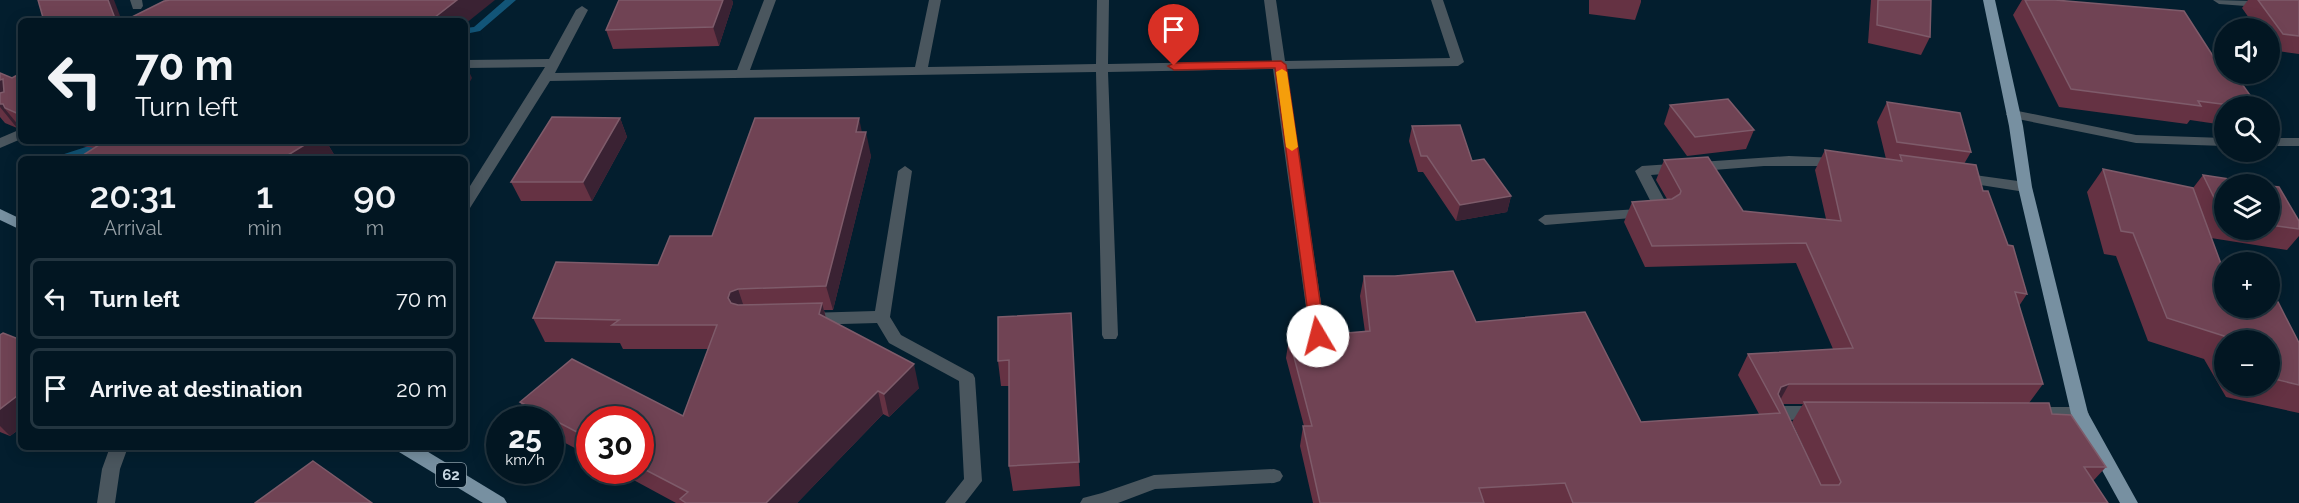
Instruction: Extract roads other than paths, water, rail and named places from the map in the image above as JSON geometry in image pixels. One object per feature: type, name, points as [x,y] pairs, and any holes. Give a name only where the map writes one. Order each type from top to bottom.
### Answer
[{"type":"main road","points":[[1989,0],[2013,114],[2025,187],[2080,414],[2129,503]]},
{"type":"main road","points":[[1,216],[18,224]]},
{"type":"main road","name":"62","points":[[410,450],[498,503]]},
{"type":"street","points":[[742,73],[770,0]]},
{"type":"street","points":[[921,70],[934,0]]},
{"type":"street","points":[[1103,0],[1102,68],[1110,335]]},
{"type":"street","points":[[1270,0],[1318,336]]},
{"type":"street","points":[[546,77],[1458,62],[1437,0]]},
{"type":"street","points":[[2219,0],[2299,6]]},
{"type":"street","points":[[468,200],[546,77],[582,10]]},
{"type":"street","points":[[468,64],[554,63]]},
{"type":"street","points":[[2013,114],[2136,139],[2214,142]]},
{"type":"street","points":[[0,144],[18,135]]},
{"type":"street","points":[[2280,142],[2299,142]]},
{"type":"street","points":[[1545,220],[1664,212],[1642,171],[1768,160],[1795,159],[1850,163]]},
{"type":"street","points":[[905,171],[882,317],[895,339],[967,378],[973,481],[954,503]]},
{"type":"street","points":[[1943,176],[2025,187]]},
{"type":"street","points":[[792,320],[882,317]]},
{"type":"street","points":[[1791,443],[1778,413],[1836,413]]},
{"type":"street","points":[[2010,414],[2080,414]]},
{"type":"street","points":[[106,503],[104,500],[118,450]]},
{"type":"street","points":[[1089,503],[1102,501],[1154,482],[1274,476]]},
{"type":"waterway","points":[[468,30],[477,29],[511,0]]},
{"type":"waterway","points":[[70,156],[109,145]]}]
